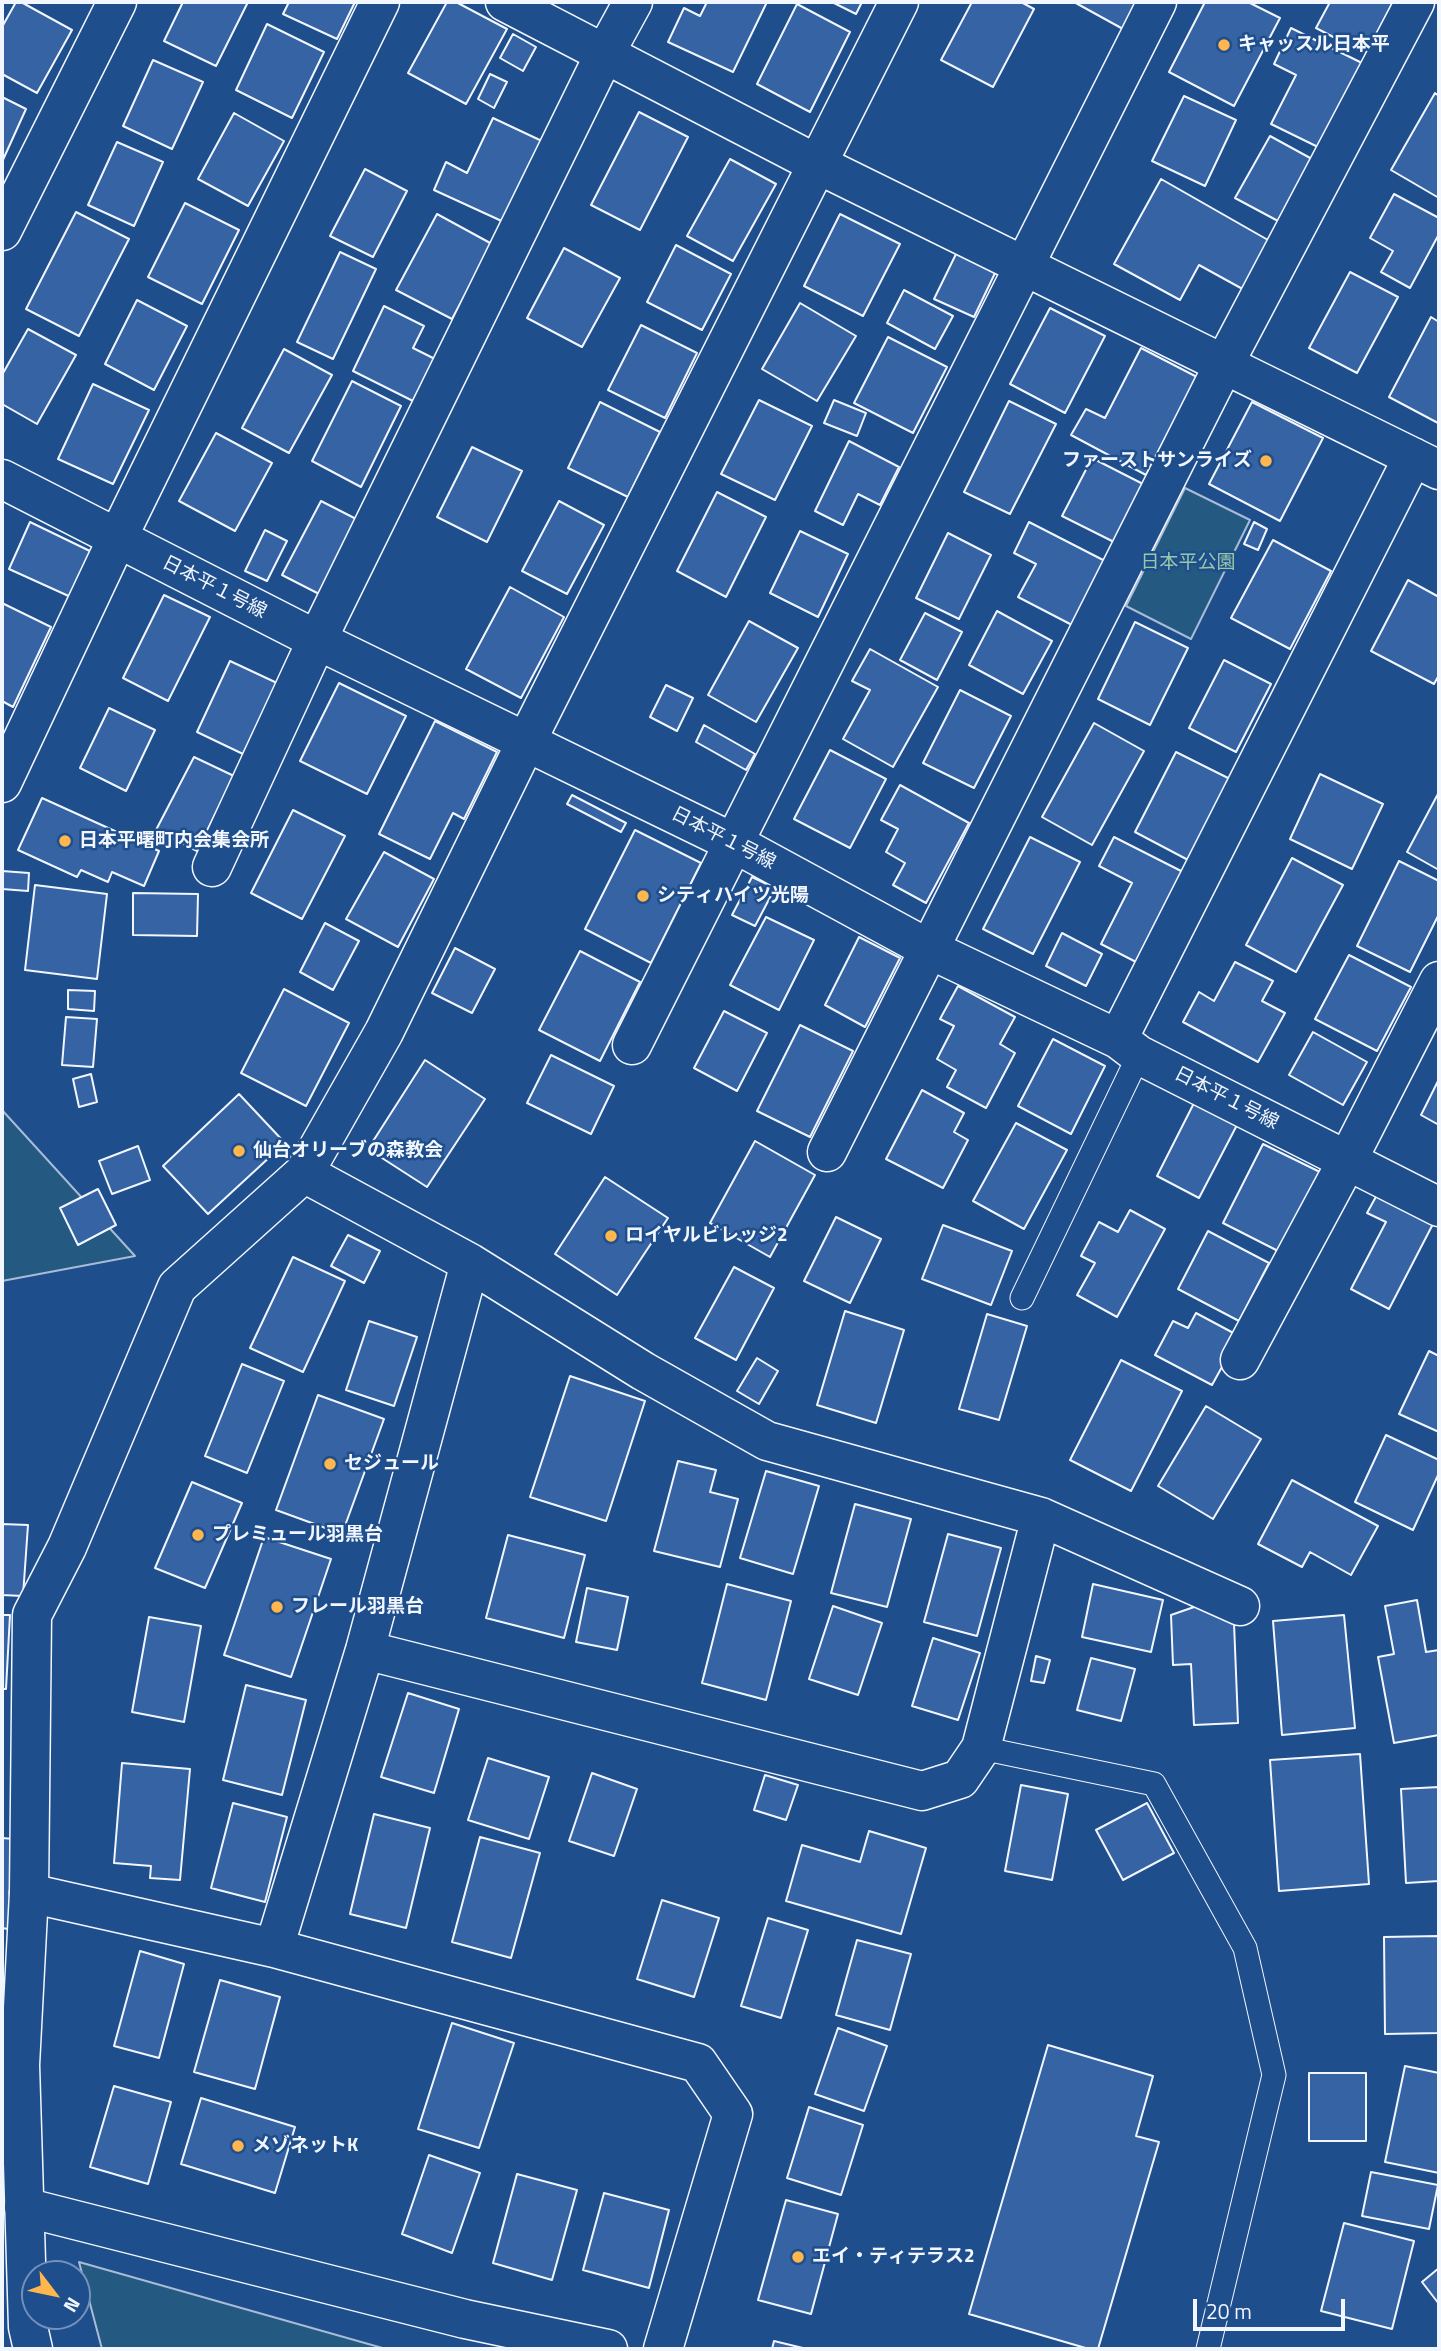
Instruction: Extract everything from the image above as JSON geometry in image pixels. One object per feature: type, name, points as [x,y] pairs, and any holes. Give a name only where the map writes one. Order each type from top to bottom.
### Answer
[{"type":"street","points":[[2,231],[117,2]]},
{"type":"street","points":[[2,783],[117,539],[380,2]]},
{"type":"street","points":[[505,2],[817,164],[1432,465],[1129,1047]]},
{"type":"street","points":[[212,867],[317,640],[605,53],[633,2]]},
{"type":"street","points":[[33,2349],[28,2327],[20,2065],[29,1893],[32,1615],[67,1547],[177,1287],[304,1172],[384,1032],[526,742],[899,2]]},
{"type":"street","points":[[632,1045],[1157,2]]},
{"type":"street","points":[[827,1152],[1224,364],[1415,2]]},
{"type":"street","name":"日本平１号線","points":[[2,478],[317,640],[734,843],[929,949],[1129,1047],[1439,1207]]},
{"type":"street","points":[[1240,1360],[1347,1161],[1439,981]]},
{"type":"street","points":[[304,1172],[470,1263],[643,1371],[766,1441],[1041,1517],[1240,1606]]},
{"type":"street","points":[[274,1948],[365,1650],[470,1263]]},
{"type":"street","points":[[365,1650],[922,1791],[960,1779],[981,1748],[1041,1517]]},
{"type":"street","points":[[29,1893],[274,1948],[698,2063],[733,2114],[663,2349]]},
{"type":"street","points":[[24,2207],[465,2319],[608,2349]]},
{"type":"lane","points":[[1021,1298],[1129,1047]]},
{"type":"lane","points":[[981,1748],[1154,1784],[1245,1948],[1274,2075],[1208,2349]]},
{"type":"green space","name":"日本平公園","points":[[1185,488],[1250,520],[1191,639],[1126,606]]},
{"type":"green space","points":[[2,1110],[135,1256],[2,1281]]},
{"type":"green space","points":[[91,2265],[386,2349],[102,2349],[91,2307]]},
{"type":"building","points":[[16,2],[21,2],[72,30],[37,93],[2,74],[2,27]]},
{"type":"building","points":[[183,2],[248,2],[216,66],[164,41]]},
{"type":"building","points":[[289,2],[355,2],[337,39],[283,14]]},
{"type":"building","points":[[447,2],[456,2],[507,29],[466,104],[408,73]]},
{"type":"building","points":[[707,2],[767,2],[733,72],[668,42],[684,8],[700,16]]},
{"type":"building","points":[[832,2],[862,2],[856,14]]},
{"type":"building","points":[[972,2],[1021,2],[1034,9],[993,87],[941,60]]},
{"type":"building","points":[[1074,2],[1138,2],[1123,29]]},
{"type":"building","name":"キャッスル日本平","points":[[1205,2],[1248,2],[1280,18],[1234,106],[1169,72]]},
{"type":"building","points":[[1330,2],[1393,2],[1366,54],[1316,28]]},
{"type":"building","points":[[797,4],[850,32],[810,112],[757,84]]},
{"type":"building","points":[[267,24],[324,52],[292,118],[236,90]]},
{"type":"building","points":[[1291,28],[1362,63],[1320,148],[1271,124],[1296,75],[1274,64]]},
{"type":"building","points":[[513,34],[536,47],[523,71],[500,58]]},
{"type":"building","points":[[153,60],[203,82],[172,149],[123,126]]},
{"type":"building","points":[[490,74],[507,82],[494,108],[478,99]]},
{"type":"building","points":[[1435,93],[1439,96],[1439,198],[1391,170]]},
{"type":"building","points":[[1184,96],[1236,120],[1205,186],[1152,161]]},
{"type":"building","points":[[2,97],[26,109],[2,162]]},
{"type":"building","points":[[639,112],[688,137],[640,230],[591,205]]},
{"type":"building","points":[[234,113],[284,141],[248,206],[198,179]]},
{"type":"building","points":[[493,118],[544,142],[506,223],[434,190],[446,162],[467,173]]},
{"type":"building","points":[[1270,136],[1312,159],[1278,221],[1235,198]]},
{"type":"building","points":[[117,142],[163,162],[134,226],[88,205]]},
{"type":"building","points":[[730,159],[776,184],[733,261],[687,236]]},
{"type":"building","points":[[365,169],[407,191],[373,257],[330,236]]},
{"type":"building","points":[[1161,179],[1275,244],[1248,292],[1199,265],[1180,300],[1114,264]]},
{"type":"building","points":[[1394,194],[1439,218],[1439,234],[1410,288],[1381,272],[1393,251],[1370,238]]},
{"type":"building","points":[[185,203],[239,230],[202,304],[148,277]]},
{"type":"building","points":[[76,212],[129,239],[79,336],[26,309]]},
{"type":"building","points":[[437,214],[492,244],[452,319],[396,290]]},
{"type":"building","points":[[840,214],[900,244],[863,316],[804,286]]},
{"type":"building","points":[[676,245],[731,274],[702,330],[647,302]]},
{"type":"building","points":[[564,248],[620,278],[582,347],[527,318]]},
{"type":"building","points":[[340,252],[376,269],[333,359],[297,342]]},
{"type":"building","points":[[957,252],[996,271],[974,317],[934,299]]},
{"type":"building","points":[[1350,272],[1398,297],[1357,373],[1309,348]]},
{"type":"building","points":[[904,290],[953,316],[935,349],[887,323]]},
{"type":"building","points":[[137,300],[187,326],[154,390],[105,364]]},
{"type":"building","points":[[800,303],[856,336],[817,401],[762,369]]},
{"type":"building","points":[[384,306],[424,326],[413,348],[439,361],[417,403],[353,371]]},
{"type":"building","points":[[1050,308],[1105,336],[1065,413],[1010,384]]},
{"type":"building","points":[[1431,317],[1439,322],[1438,423],[1389,397]]},
{"type":"building","points":[[641,325],[697,353],[665,418],[608,390]]},
{"type":"building","points":[[28,329],[76,355],[37,424],[2,404],[2,375]]},
{"type":"building","points":[[888,337],[947,367],[913,433],[854,403]]},
{"type":"building","points":[[1141,348],[1197,377],[1146,475],[1071,435],[1086,409],[1105,418]]},
{"type":"building","points":[[284,349],[332,375],[289,453],[242,428]]},
{"type":"building","points":[[352,381],[401,406],[361,487],[312,461]]},
{"type":"building","points":[[93,384],[149,410],[113,484],[58,459]]},
{"type":"building","points":[[759,400],[812,426],[775,500],[721,474]]},
{"type":"building","points":[[834,400],[866,413],[857,436],[824,423]]},
{"type":"building","points":[[1009,401],[1056,424],[1010,514],[964,492]]},
{"type":"building","points":[[600,402],[660,432],[628,497],[568,468]]},
{"type":"building","name":"ファーストサンライズ","points":[[1252,402],[1323,438],[1280,521],[1209,484]]},
{"type":"building","points":[[216,433],[272,463],[235,531],[179,501]]},
{"type":"building","points":[[849,441],[899,467],[880,505],[858,494],[843,525],[815,511]]},
{"type":"building","points":[[472,447],[522,471],[487,542],[437,517]]},
{"type":"building","points":[[1092,458],[1143,484],[1114,542],[1062,516]]},
{"type":"building","points":[[717,492],[766,517],[726,597],[677,571]]},
{"type":"building","points":[[321,501],[364,523],[325,597],[282,575]]},
{"type":"building","points":[[559,501],[604,525],[567,594],[522,571]]},
{"type":"building","points":[[30,522],[94,553],[73,598],[9,569]]},
{"type":"building","points":[[1029,522],[1105,561],[1072,625],[1018,597],[1036,564],[1014,553]]},
{"type":"building","points":[[1254,522],[1267,529],[1258,550],[1244,544]]},
{"type":"building","points":[[265,530],[287,541],[267,581],[245,571]]},
{"type":"building","points":[[800,531],[848,554],[818,617],[770,593]]},
{"type":"building","points":[[948,533],[991,555],[959,619],[916,598]]},
{"type":"building","points":[[1273,540],[1331,571],[1290,649],[1231,618]]},
{"type":"building","points":[[1408,580],[1439,597],[1439,675],[1434,684],[1371,651]]},
{"type":"building","points":[[510,587],[564,617],[521,698],[466,669]]},
{"type":"building","points":[[164,595],[210,617],[168,701],[123,678]]},
{"type":"building","points":[[2,603],[51,627],[13,707],[2,701]]},
{"type":"building","points":[[997,611],[1052,641],[1023,694],[969,665]]},
{"type":"building","points":[[925,613],[962,632],[937,680],[900,660]]},
{"type":"building","points":[[749,621],[798,648],[756,722],[708,695]]},
{"type":"building","points":[[1135,622],[1188,648],[1150,725],[1098,699]]},
{"type":"building","points":[[870,649],[938,687],[893,767],[843,739],[870,690],[852,681]]},
{"type":"building","points":[[1224,660],[1271,684],[1236,752],[1189,728]]},
{"type":"building","points":[[230,661],[277,683],[243,754],[197,732]]},
{"type":"building","points":[[339,683],[406,716],[367,794],[300,761]]},
{"type":"building","points":[[666,685],[693,698],[677,731],[650,717]]},
{"type":"building","points":[[960,690],[1011,716],[974,788],[923,763]]},
{"type":"building","points":[[109,708],[155,730],[126,791],[80,768]]},
{"type":"building","points":[[435,721],[497,752],[464,819],[453,813],[430,859],[379,834]]},
{"type":"building","points":[[1094,723],[1144,751],[1092,845],[1042,817]]},
{"type":"building","points":[[704,725],[755,754],[746,770],[696,742]]},
{"type":"building","points":[[830,750],[886,779],[850,848],[794,819]]},
{"type":"building","points":[[1176,752],[1232,780],[1190,861],[1135,832]]},
{"type":"building","points":[[194,757],[234,776],[197,851],[156,830]]},
{"type":"building","points":[[1320,774],[1383,804],[1352,869],[1290,839]]},
{"type":"building","points":[[900,785],[969,823],[926,903],[893,885],[905,863],[886,852],[898,829],[881,820]]},
{"type":"building","points":[[1439,792],[1439,870],[1407,852]]},
{"type":"building","points":[[572,795],[626,823],[621,832],[567,804]]},
{"type":"building","points":[[42,798],[159,851],[144,886],[112,872],[108,882],[81,870],[77,877],[18,850]]},
{"type":"building","points":[[293,810],[345,836],[302,919],[251,893]]},
{"type":"building","name":"シティハイツ光陽","points":[[635,830],[701,863],[651,963],[585,929]]},
{"type":"building","points":[[1030,837],[1080,862],[1033,954],[983,929]]},
{"type":"building","points":[[1114,837],[1187,874],[1140,964],[1101,944],[1132,883],[1099,866]]},
{"type":"building","points":[[384,852],[434,879],[398,947],[346,919]]},
{"type":"building","points":[[1292,858],[1343,885],[1296,972],[1246,945]]},
{"type":"building","points":[[1399,861],[1439,881],[1439,914],[1410,972],[1357,946]]},
{"type":"building","points":[[2,871],[29,873],[28,891],[2,889]]},
{"type":"building","points":[[752,877],[775,888],[755,926],[732,915]]},
{"type":"building","points":[[35,885],[107,894],[97,979],[25,970]]},
{"type":"building","points":[[133,893],[198,894],[197,936],[133,935]]},
{"type":"building","points":[[766,917],[814,940],[779,1010],[730,985]]},
{"type":"building","points":[[325,923],[359,941],[333,990],[300,972]]},
{"type":"building","points":[[1062,933],[1102,954],[1086,986],[1046,966]]},
{"type":"building","points":[[859,937],[900,958],[865,1027],[825,1005]]},
{"type":"building","points":[[455,948],[495,969],[472,1013],[432,993]]},
{"type":"building","points":[[580,951],[640,982],[600,1061],[539,1030]]},
{"type":"building","points":[[1349,955],[1411,987],[1377,1051],[1315,1019]]},
{"type":"building","points":[[1235,962],[1273,981],[1262,1001],[1285,1013],[1258,1062],[1183,1022],[1199,992],[1214,1001]]},
{"type":"building","points":[[958,986],[1015,1017],[1000,1044],[1015,1053],[986,1108],[947,1087],[956,1070],[937,1059],[954,1026],[940,1019]]},
{"type":"building","points":[[284,989],[349,1023],[306,1106],[241,1073]]},
{"type":"building","points":[[68,990],[95,991],[94,1011],[68,1009]]},
{"type":"building","points":[[724,1011],[767,1033],[737,1091],[694,1068]]},
{"type":"building","points":[[66,1017],[97,1019],[93,1067],[62,1065]]},
{"type":"building","points":[[800,1025],[853,1051],[810,1137],[757,1111]]},
{"type":"building","points":[[1313,1032],[1367,1062],[1343,1105],[1289,1075]]},
{"type":"building","points":[[1053,1039],[1105,1066],[1071,1134],[1018,1106]]},
{"type":"building","points":[[551,1055],[614,1086],[591,1134],[527,1103]]},
{"type":"building","points":[[425,1060],[485,1099],[427,1187],[368,1149]]},
{"type":"building","points":[[91,1074],[97,1102],[79,1107],[73,1079]]},
{"type":"building","points":[[1439,1079],[1439,1125],[1421,1115]]},
{"type":"building","points":[[922,1090],[964,1113],[954,1132],[968,1140],[943,1188],[886,1159]]},
{"type":"building","points":[[239,1094],[285,1143],[208,1214],[163,1166]]},
{"type":"building","points":[[1194,1103],[1237,1125],[1199,1198],[1157,1176]]},
{"type":"building","points":[[1016,1123],[1067,1150],[1024,1229],[973,1201]]},
{"type":"building","points":[[755,1141],[815,1175],[770,1257],[710,1223]]},
{"type":"building","points":[[1263,1144],[1322,1173],[1282,1253],[1223,1223]]},
{"type":"building","points":[[138,1146],[150,1180],[112,1194],[99,1161]]},
{"type":"building","name":"ロイヤルビレッジ2","points":[[605,1177],[668,1218],[617,1295],[555,1254]]},
{"type":"building","points":[[98,1189],[116,1225],[78,1245],[60,1208]]},
{"type":"building","points":[[1378,1193],[1434,1222],[1389,1309],[1351,1289],[1386,1222],[1367,1213]]},
{"type":"building","points":[[1130,1210],[1165,1229],[1117,1317],[1077,1295],[1095,1263],[1081,1256],[1099,1222],[1118,1232]]},
{"type":"building","points":[[836,1217],[881,1239],[850,1303],[804,1281]]},
{"type":"building","points":[[943,1225],[1012,1251],[991,1305],[922,1279]]},
{"type":"building","points":[[1208,1231],[1269,1263],[1239,1321],[1178,1289]]},
{"type":"building","points":[[348,1235],[380,1251],[364,1283],[331,1266]]},
{"type":"building","points":[[293,1257],[345,1281],[303,1372],[250,1348]]},
{"type":"building","points":[[734,1267],[774,1288],[736,1360],[695,1338]]},
{"type":"building","points":[[845,1311],[904,1330],[876,1423],[817,1405]]},
{"type":"building","points":[[1196,1313],[1239,1336],[1212,1385],[1155,1355],[1173,1321],[1188,1328]]},
{"type":"building","points":[[987,1314],[1027,1326],[999,1420],[959,1409]]},
{"type":"building","points":[[369,1321],[417,1337],[394,1406],[346,1390]]},
{"type":"building","points":[[1429,1351],[1439,1356],[1439,1432],[1399,1414]]},
{"type":"building","points":[[757,1358],[778,1371],[759,1404],[737,1391]]},
{"type":"building","points":[[1121,1360],[1182,1391],[1131,1491],[1070,1460]]},
{"type":"building","points":[[242,1364],[284,1381],[247,1473],[205,1456]]},
{"type":"building","points":[[570,1376],[645,1401],[606,1521],[530,1497]]},
{"type":"building","name":"セジュール","points":[[318,1395],[384,1419],[342,1534],[276,1510]]},
{"type":"building","points":[[1206,1406],[1261,1439],[1213,1519],[1158,1486]]},
{"type":"building","points":[[1386,1435],[1439,1460],[1439,1473],[1413,1530],[1355,1502]]},
{"type":"building","points":[[678,1461],[716,1470],[710,1492],[738,1499],[720,1567],[654,1551]]},
{"type":"building","points":[[766,1471],[819,1486],[793,1574],[740,1558]]},
{"type":"building","points":[[1292,1480],[1378,1526],[1351,1575],[1310,1552],[1302,1567],[1258,1544]]},
{"type":"building","name":"プレミュール羽黒台","points":[[192,1482],[242,1503],[205,1588],[155,1568]]},
{"type":"building","points":[[855,1504],[911,1519],[887,1607],[831,1593]]},
{"type":"building","points":[[2,1524],[28,1525],[23,1596],[2,1595]]},
{"type":"building","points":[[948,1534],[1001,1548],[977,1636],[924,1622]]},
{"type":"building","points":[[508,1535],[585,1555],[564,1638],[486,1618]]},
{"type":"building","name":"フレール羽黒台","points":[[264,1537],[331,1559],[291,1677],[224,1655]]},
{"type":"building","points":[[727,1584],[791,1601],[766,1700],[702,1683]]},
{"type":"building","points":[[1093,1584],[1163,1600],[1151,1652],[1082,1637]]},
{"type":"building","points":[[587,1588],[628,1597],[617,1650],[576,1642]]},
{"type":"building","points":[[1417,1600],[1426,1652],[1439,1650],[1439,1735],[1394,1743],[1378,1657],[1394,1654],[1385,1606]]},
{"type":"building","points":[[833,1606],[882,1623],[858,1695],[809,1679]]},
{"type":"building","points":[[1197,1606],[1234,1623],[1238,1723],[1194,1725],[1191,1664],[1173,1665],[1171,1615]]},
{"type":"building","points":[[2,1615],[10,1615],[6,1689],[2,1689]]},
{"type":"building","points":[[1344,1615],[1355,1728],[1282,1735],[1273,1621]]},
{"type":"building","points":[[149,1617],[201,1626],[184,1722],[132,1712]]},
{"type":"building","points":[[933,1638],[980,1653],[958,1720],[912,1706]]},
{"type":"building","points":[[1036,1656],[1050,1660],[1044,1683],[1031,1681]]},
{"type":"building","points":[[1091,1658],[1135,1669],[1121,1721],[1077,1710]]},
{"type":"building","points":[[246,1685],[306,1700],[282,1795],[223,1780]]},
{"type":"building","points":[[408,1693],[459,1709],[434,1793],[381,1777]]},
{"type":"building","points":[[1360,1754],[1369,1884],[1279,1891],[1270,1760]]},
{"type":"building","points":[[488,1758],[549,1777],[529,1839],[468,1820]]},
{"type":"building","points":[[122,1763],[190,1769],[180,1880],[150,1878],[151,1866],[114,1863]]},
{"type":"building","points":[[592,1773],[637,1789],[614,1856],[569,1841]]},
{"type":"building","points":[[765,1775],[798,1785],[786,1820],[754,1810]]},
{"type":"building","points":[[1021,1785],[1068,1794],[1052,1880],[1005,1871]]},
{"type":"building","points":[[1439,1787],[1439,1881],[1406,1883],[1401,1789]]},
{"type":"building","points":[[233,1803],[287,1817],[265,1902],[211,1888]]},
{"type":"building","points":[[1147,1803],[1174,1853],[1123,1880],[1096,1830]]},
{"type":"building","points":[[374,1814],[430,1828],[406,1928],[350,1914]]},
{"type":"building","points":[[869,1831],[926,1848],[901,1934],[786,1901],[802,1845],[860,1862]]},
{"type":"building","points":[[480,1837],[540,1853],[511,1958],[452,1942]]},
{"type":"building","points":[[2,1838],[14,1839],[8,1929],[2,1928]]},
{"type":"building","points":[[662,1900],[719,1918],[694,1997],[637,1979]]},
{"type":"building","points":[[768,1918],[808,1930],[781,2018],[741,2006]]},
{"type":"building","points":[[1439,1936],[1439,2033],[1385,2034],[1384,1937]]},
{"type":"building","points":[[857,1940],[911,1954],[890,2030],[836,2015]]},
{"type":"building","points":[[140,1951],[184,1964],[159,2058],[114,2046]]},
{"type":"building","points":[[220,1980],[280,1997],[255,2089],[194,2072]]},
{"type":"building","points":[[452,2023],[514,2043],[479,2148],[418,2129]]},
{"type":"building","points":[[838,2028],[887,2046],[864,2111],[815,2094]]},
{"type":"building","points":[[1048,2045],[1153,2076],[1136,2136],[1159,2142],[1098,2349],[1089,2349],[969,2314]]},
{"type":"building","points":[[1405,2066],[1439,2073],[1439,2173],[1385,2162]]},
{"type":"building","points":[[1309,2073],[1366,2073],[1366,2141],[1309,2141]]},
{"type":"building","points":[[114,2086],[171,2102],[148,2184],[90,2167]]},
{"type":"building","name":"メゾネットK","points":[[201,2098],[295,2127],[275,2193],[181,2164]]},
{"type":"building","points":[[809,2107],[863,2125],[841,2195],[787,2178]]},
{"type":"building","points":[[429,2155],[480,2173],[452,2253],[402,2234]]},
{"type":"building","points":[[1371,2172],[1438,2185],[1429,2229],[1362,2216]]},
{"type":"building","points":[[517,2174],[577,2190],[552,2280],[493,2263]]},
{"type":"building","points":[[604,2193],[669,2210],[649,2288],[583,2270]]},
{"type":"building","name":"エイ・ティテラス2","points":[[786,2200],[838,2214],[811,2314],[758,2300]]},
{"type":"building","points":[[1344,2223],[1414,2241],[1392,2329],[1321,2311]]},
{"type":"building","points":[[1439,2268],[1439,2304],[1422,2282]]},
{"type":"building","points":[[774,2341],[807,2349],[772,2349]]},
{"type":"place","name":"キャッスル日本平","points":[[1224,45]]},
{"type":"place","name":"ファーストサンライズ","points":[[1266,461]]},
{"type":"place","name":"日本平曙町内会集会所","points":[[65,841]]},
{"type":"place","name":"シティハイツ光陽","points":[[643,896]]},
{"type":"place","name":"仙台オリーブの森教会","points":[[239,1151]]},
{"type":"place","name":"ロイヤルビレッジ2","points":[[611,1236]]},
{"type":"place","name":"セジュール","points":[[330,1464]]},
{"type":"place","name":"プレミュール羽黒台","points":[[198,1535]]},
{"type":"place","name":"フレール羽黒台","points":[[277,1607]]},
{"type":"place","name":"メゾネットK","points":[[238,2146]]},
{"type":"place","name":"エイ・ティテラス2","points":[[798,2257]]}]
